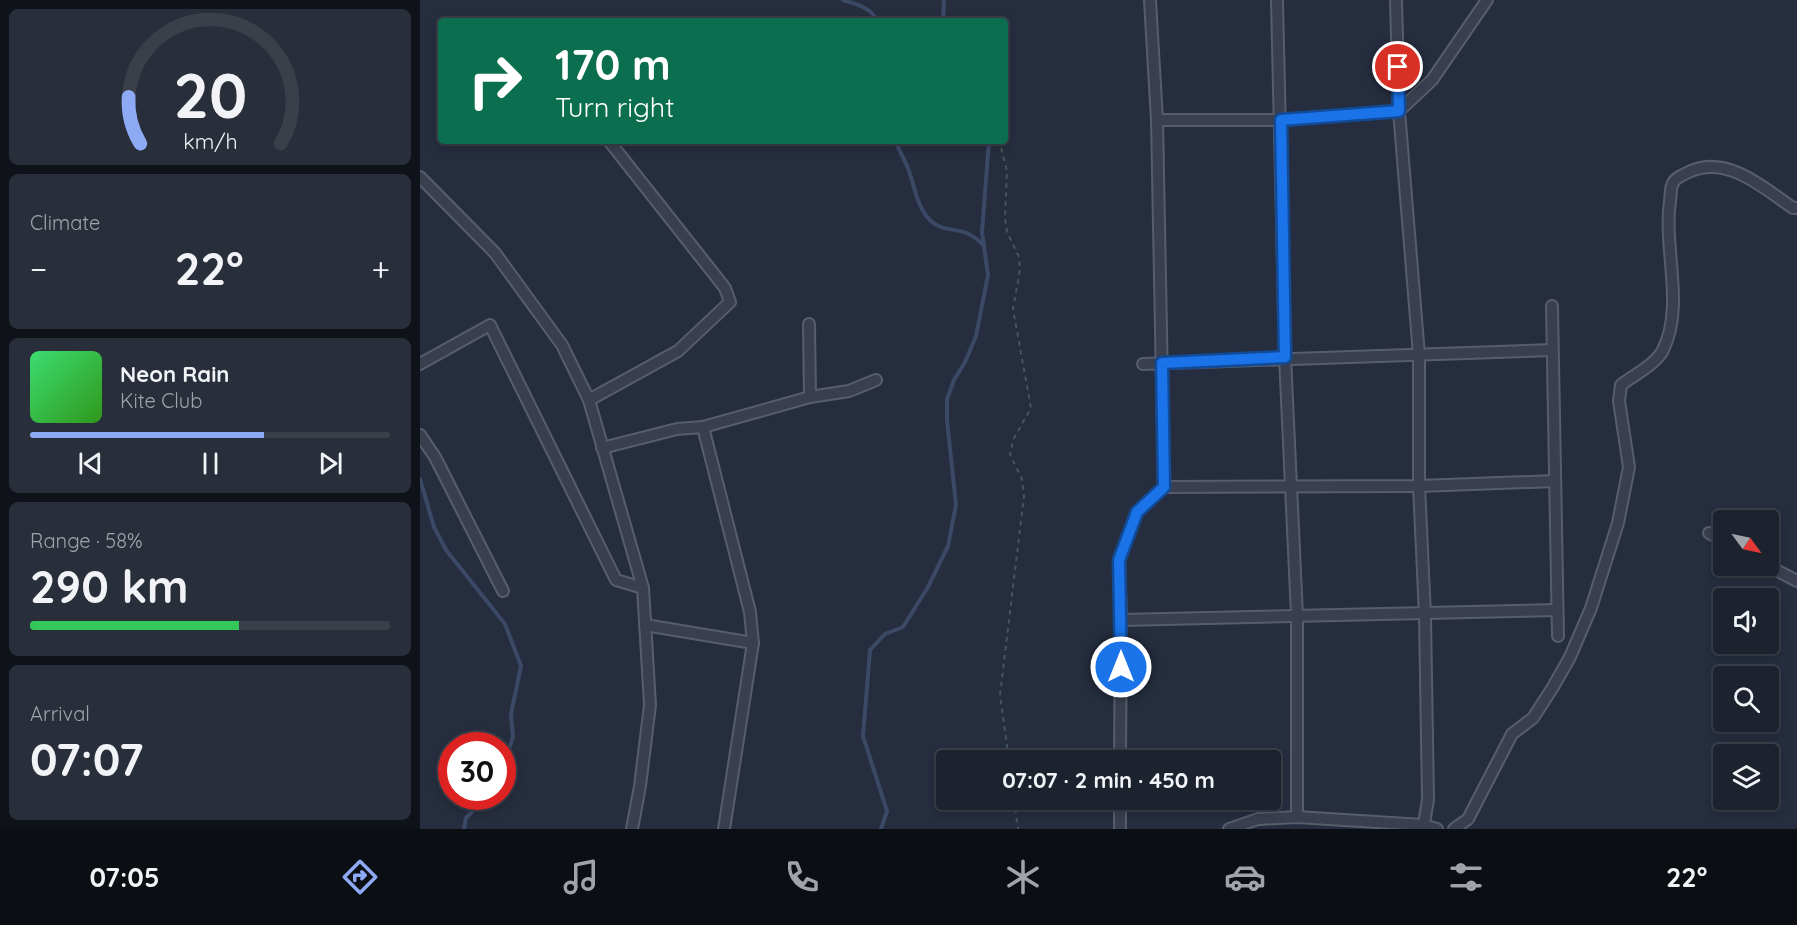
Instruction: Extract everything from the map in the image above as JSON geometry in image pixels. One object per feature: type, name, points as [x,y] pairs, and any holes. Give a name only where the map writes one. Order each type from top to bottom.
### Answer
[{"type":"street","points":[[1150,0],[1157,120],[1164,487]]},
{"type":"street","points":[[1278,0],[1285,357],[1297,615],[1297,817]]},
{"type":"street","points":[[1396,0],[1399,111],[1419,355],[1419,486],[1425,615],[1428,800],[1423,827]]},
{"type":"street","points":[[1157,120],[1281,120],[1399,111],[1432,80],[1488,0]]},
{"type":"street","points":[[589,400],[678,351],[730,302],[725,288],[611,144]]},
{"type":"street","points":[[1454,829],[1468,819],[1512,734],[1533,718],[1564,667],[1591,608],[1604,570],[1618,523],[1629,466],[1618,401],[1621,385],[1663,350],[1670,327],[1673,278],[1667,221],[1672,183],[1679,176],[1696,169],[1718,166],[1747,177],[1793,208],[1797,208]]},
{"type":"street","points":[[420,177],[495,253],[562,345],[589,400],[643,588],[650,705],[632,829]]},
{"type":"street","points":[[1552,306],[1558,636]]},
{"type":"street","points":[[809,324],[810,397]]},
{"type":"street","points":[[420,364],[490,325],[616,580],[643,588]]},
{"type":"street","points":[[1143,364],[1285,357],[1552,350]]},
{"type":"street","points":[[602,448],[677,429],[703,427],[810,397],[849,391],[876,380]]},
{"type":"street","points":[[703,427],[750,612],[753,643],[724,829]]},
{"type":"street","points":[[420,435],[435,457],[503,591]]},
{"type":"street","points":[[1120,750],[1119,560],[1137,512],[1164,487],[1419,486],[1555,482]]},
{"type":"street","points":[[1709,533],[1713,535]]},
{"type":"street","points":[[1779,572],[1797,581]]},
{"type":"street","points":[[1121,620],[1297,615],[1425,615],[1557,610]]},
{"type":"street","points":[[645,625],[753,643]]},
{"type":"street","points":[[1120,810],[1120,829]]},
{"type":"street","points":[[1229,829],[1258,819],[1297,817],[1437,829]]},
{"type":"path","points":[[1001,148],[1007,171],[1005,218],[1007,232],[1019,257],[1020,270],[1014,309],[1031,408],[1013,440],[1010,455],[1022,479],[1024,496],[999,695],[1007,750]]},
{"type":"path","points":[[1015,810],[1018,829]]},
{"type":"waterway","points":[[843,0],[858,5],[876,18]]},
{"type":"waterway","points":[[943,18],[944,0]]},
{"type":"waterway","points":[[896,144],[909,171],[919,204],[926,216],[943,228],[969,234],[984,246]]},
{"type":"waterway","points":[[881,829],[887,811],[863,736],[870,650],[885,634],[903,627],[928,587],[948,546],[956,505],[947,399],[976,336],[988,275],[982,232],[989,144]]},
{"type":"waterway","points":[[420,479],[434,527],[446,550],[505,624],[521,666],[511,714],[513,732]]},
{"type":"waterway","points":[[464,829],[466,818],[474,810]]},
{"type":"route","points":[[1121,667],[1119,560],[1137,512],[1164,487],[1162,363],[1285,357],[1281,120],[1399,111],[1398,67]]}]
